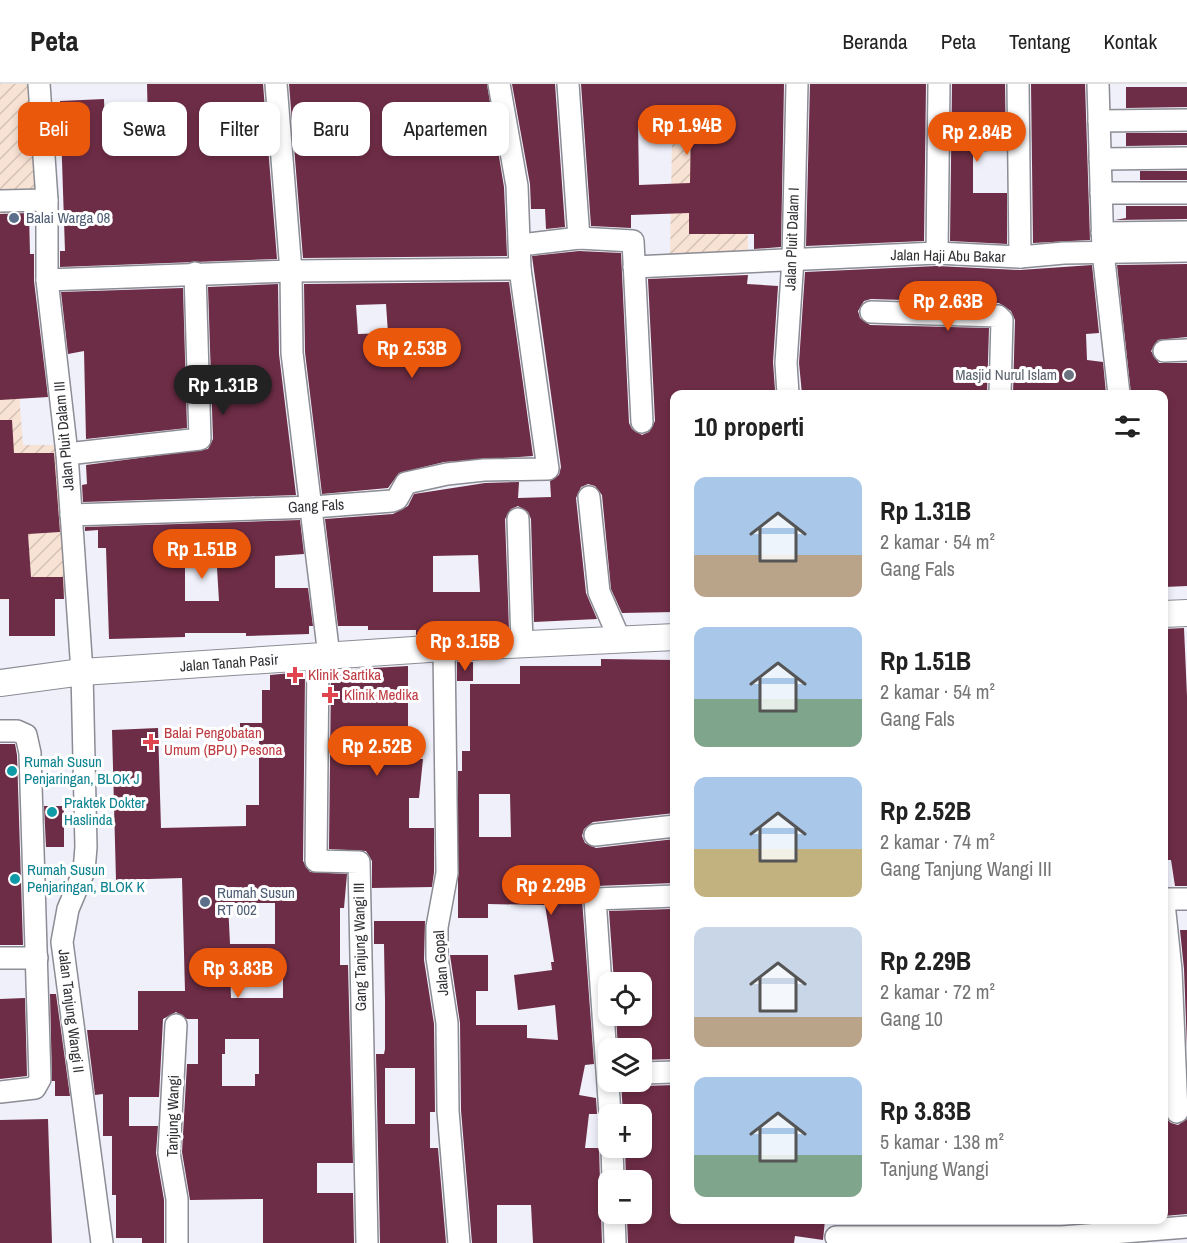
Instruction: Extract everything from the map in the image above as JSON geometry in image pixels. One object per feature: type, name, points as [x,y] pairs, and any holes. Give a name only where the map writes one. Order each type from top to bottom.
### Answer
[{"type":"street","name":"Jalan Pluit Dalam III","points":[[39,84],[47,200],[47,280],[67,454],[82,672]]},
{"type":"street","points":[[276,84],[291,271],[292,353],[312,507],[324,657]]},
{"type":"street","points":[[47,280],[195,273],[520,269],[521,245],[517,186],[500,84]]},
{"type":"street","points":[[568,84],[579,238]]},
{"type":"street","name":"Jalan Pluit Dalam I","points":[[788,390],[786,363],[793,260],[796,84]]},
{"type":"street","points":[[937,253],[939,84]]},
{"type":"street","points":[[1018,84],[1020,257]]},
{"type":"street","points":[[1098,84],[1103,243],[1119,390]]},
{"type":"street","points":[[1099,121],[1187,120]]},
{"type":"street","points":[[1100,159],[1187,158]]},
{"type":"street","points":[[1101,193],[1187,194]]},
{"type":"street","points":[[0,201],[47,200]]},
{"type":"street","points":[[1103,243],[1187,232]]},
{"type":"street","points":[[521,245],[579,238],[633,241],[642,422]]},
{"type":"street","points":[[1103,243],[1187,251]]},
{"type":"street","name":"Jalan Haji Abu Bakar","points":[[634,267],[937,253],[1020,257],[1103,243]]},
{"type":"street","name":"Gang Fals","points":[[71,514],[312,507],[395,501],[406,483],[447,474],[548,469],[520,269]]},
{"type":"street","points":[[67,454],[200,439],[195,273]]},
{"type":"street","points":[[870,312],[998,316],[1002,320],[1000,390]]},
{"type":"street","points":[[1164,351],[1187,350]]},
{"type":"street","points":[[589,497],[599,592],[620,640]]},
{"type":"street","points":[[518,519],[522,644]]},
{"type":"street","points":[[1168,614],[1187,613]]},
{"type":"street","name":"Jalan Tanah Pasir","points":[[0,683],[82,672],[444,648],[670,637]]},
{"type":"street","name":"Jalan Gopal","points":[[444,648],[447,873],[437,927],[437,958],[447,1023],[448,1111],[459,1243]]},
{"type":"street","name":"Gang Tanjung Wangi III","points":[[324,657],[316,861],[358,862],[367,1243]]},
{"type":"street","name":"Jalan Tanjung Wangi II","points":[[82,672],[86,847],[84,871],[68,909],[62,942],[102,1243]]},
{"type":"street","points":[[0,731],[17,731],[26,735],[30,753],[40,1079],[35,1088],[25,1091],[0,1092]]},
{"type":"street","points":[[595,835],[670,827]]},
{"type":"street","points":[[605,1038],[595,899],[670,896]]},
{"type":"street","points":[[1168,901],[1187,899]]},
{"type":"street","points":[[1168,919],[1179,970],[1168,1014],[1176,1112]]},
{"type":"street","points":[[0,958],[37,958]]},
{"type":"street","name":"Tanjung Wangi","points":[[176,1025],[170,1153],[177,1199],[177,1243]]},
{"type":"street","points":[[652,1073],[670,1072]]},
{"type":"street","points":[[614,1224],[615,1243]]},
{"type":"street","points":[[835,1233],[1062,1233],[1134,1237],[1187,1227]]},
{"type":"shaded area","points":[[0,84],[35,84],[38,102],[18,102],[18,156],[48,156],[55,199],[4,200],[23,445],[76,445],[88,593],[0,600]]},
{"type":"shaded area","points":[[673,84],[746,84],[748,254],[670,258]]},
{"type":"building","points":[[147,84],[263,84],[264,102],[199,102],[199,156],[269,156],[277,259],[60,267],[60,251],[65,251],[62,156],[90,156],[90,102],[60,101],[104,99],[102,102],[102,156],[187,156],[187,102],[147,102]]},
{"type":"building","points":[[289,84],[487,84],[490,102],[382,102],[382,156],[499,156],[504,187],[507,256],[303,258],[295,156],[370,156],[370,102],[292,102],[292,121]]},
{"type":"building","points":[[512,84],[555,84],[565,227],[546,229],[545,209],[531,209],[530,184]]},
{"type":"building","points":[[581,84],[784,84],[781,247],[754,249],[754,234],[689,234],[689,213],[631,215],[631,228],[591,226]],"holes":[[[638,121],[691,121],[690,183],[639,185]]]},
{"type":"building","points":[[810,84],[926,84],[924,241],[806,246]]},
{"type":"building","points":[[952,84],[1005,84],[1006,150],[973,152],[973,193],[1007,193],[1007,244],[950,241]]},
{"type":"building","points":[[1031,84],[1085,84],[1090,240],[1033,243]]},
{"type":"building","points":[[1126,87],[1187,87],[1187,107],[1126,108]]},
{"type":"building","points":[[1126,133],[1187,133],[1187,145],[1126,146]]},
{"type":"building","points":[[1140,171],[1187,171],[1187,180],[1140,180]]},
{"type":"building","points":[[1126,206],[1187,206],[1187,219],[1115,220],[1126,218]]},
{"type":"building","points":[[29,213],[30,254],[34,254],[34,281],[48,397],[0,400],[0,214]]},
{"type":"building","points":[[579,251],[621,253],[629,423],[632,429],[642,435],[649,432],[655,421],[648,279],[748,275],[747,284],[778,286],[773,362],[775,390],[670,390],[670,612],[622,613],[611,589],[602,495],[595,486],[588,484],[581,487],[576,498],[586,593],[597,619],[534,622],[531,519],[528,512],[518,506],[511,509],[505,519],[509,629],[416,635],[416,630],[368,630],[368,626],[338,626],[325,519],[393,514],[408,506],[414,494],[485,483],[519,482],[518,498],[551,497],[550,481],[559,475],[561,467],[532,256]],"holes":[[[478,555],[480,592],[433,592],[433,556]]]},
{"type":"building","points":[[1187,264],[1187,337],[1158,340],[1151,351],[1159,363],[1187,363],[1187,586],[1168,587],[1168,390],[1131,390],[1117,265]]},
{"type":"building","points":[[1092,265],[1099,333],[1086,334],[1087,360],[1103,362],[1106,390],[1013,390],[1015,320],[1011,311],[999,303],[871,299],[864,301],[858,311],[860,318],[870,325],[989,328],[987,390],[802,390],[799,363],[805,272],[937,266],[1020,270]]},
{"type":"building","points":[[509,282],[533,456],[444,462],[399,473],[388,488],[322,494],[305,352],[304,284]],"holes":[[[386,304],[388,333],[358,334],[356,305]]]},
{"type":"building","points":[[278,284],[279,354],[296,495],[83,502],[82,485],[87,484],[86,465],[208,449],[213,439],[208,287]]},
{"type":"building","points":[[183,288],[187,428],[86,439],[84,351],[68,354],[61,292]]},
{"type":"building","points":[[0,420],[12,420],[14,453],[54,453],[60,532],[28,534],[31,577],[63,577],[64,599],[55,599],[55,636],[9,636],[9,599],[0,599]]},
{"type":"building","points":[[300,520],[304,554],[275,556],[275,588],[308,588],[313,626],[309,626],[309,634],[246,636],[246,633],[185,633],[185,637],[109,639],[106,548],[98,548],[98,530],[85,531],[85,527]],"holes":[[[185,566],[217,568],[219,601],[185,601]]]},
{"type":"building","points":[[1184,628],[1187,696],[1187,886],[1175,886],[1171,860],[1168,860],[1168,629]]},
{"type":"building","points":[[601,659],[670,660],[670,814],[593,822],[584,829],[582,836],[585,843],[596,848],[670,840],[670,883],[595,886],[588,889],[582,899],[594,1064],[585,1065],[579,1095],[596,1098],[597,1114],[589,1114],[585,1148],[598,1148],[598,1224],[601,1224],[602,1243],[533,1243],[531,1205],[497,1205],[497,1243],[472,1243],[461,1110],[460,1023],[450,955],[488,955],[488,991],[476,991],[476,1025],[527,1025],[527,1038],[558,1040],[555,1005],[518,1010],[514,975],[552,970],[551,962],[554,962],[545,905],[488,904],[488,918],[458,918],[458,771],[462,771],[462,751],[470,751],[470,684],[520,684],[520,666],[601,666]],"holes":[[[479,794],[510,794],[511,837],[479,837]]]},
{"type":"building","points":[[457,662],[473,662],[473,681],[457,681]]},
{"type":"building","points":[[408,666],[408,759],[423,759],[419,798],[409,798],[409,828],[434,828],[432,887],[372,888],[372,861],[366,851],[329,849],[331,676],[338,676],[338,670]]},
{"type":"building","points":[[302,672],[302,677],[305,676],[303,861],[310,872],[347,874],[344,908],[340,908],[340,965],[348,965],[353,1163],[317,1163],[317,1193],[353,1193],[354,1243],[263,1243],[263,1199],[190,1200],[182,1152],[187,1064],[198,1064],[198,1019],[187,1019],[176,1012],[163,1019],[159,1097],[129,1097],[129,1126],[158,1126],[156,1153],[164,1200],[164,1243],[142,1243],[142,1238],[116,1238],[116,1195],[112,1195],[112,1136],[103,1136],[103,1094],[95,1095],[87,1030],[138,1030],[138,991],[185,991],[182,878],[116,880],[112,730],[158,728],[161,828],[246,826],[246,805],[259,805],[259,741],[240,741],[240,723],[262,723],[262,690],[270,690],[270,675]],"holes":[[[228,903],[275,903],[275,944],[230,944]],[[230,968],[283,968],[283,998],[231,998]],[[225,1039],[259,1039],[259,1074],[255,1074],[255,1086],[222,1086],[222,1054],[225,1054]]]},
{"type":"building","name":"Rumah Susun Penjaringan, BLOK K","points":[[0,744],[15,744],[17,755],[23,945],[0,945]]},
{"type":"building","points":[[44,806],[64,806],[64,847],[46,847]]},
{"type":"building","points":[[670,909],[670,1059],[652,1060],[652,1038],[617,1038],[617,1026],[652,1026],[652,972],[613,972],[609,911]]},
{"type":"building","points":[[374,921],[425,921],[424,960],[434,1024],[435,1112],[430,1112],[430,1148],[438,1148],[446,1243],[380,1243],[376,1054],[384,1054],[385,1049],[384,944],[374,944]],"holes":[[[385,1068],[415,1068],[415,1124],[385,1124]]]},
{"type":"building","points":[[1180,930],[1187,930],[1187,1047],[1184,969]]},
{"type":"building","points":[[50,994],[56,994],[70,1096],[55,1096],[55,1081],[52,1081]]},
{"type":"building","points":[[25,998],[27,1076],[0,1079],[0,999]]},
{"type":"building","points":[[670,1085],[670,1224],[825,1224],[823,1240],[795,1236],[794,1243],[628,1243],[627,1224],[652,1224],[652,1170],[626,1170],[625,1158],[652,1158],[652,1104],[622,1104],[622,1092],[652,1092],[652,1086]]},
{"type":"building","points":[[48,1119],[52,1243],[0,1243],[0,1120]]},
{"type":"building","points":[[1187,1119],[1187,1214],[1168,1216],[1168,1120],[1178,1125]]},
{"type":"place","name":"Balai Warga 08","points":[[14,218]]},
{"type":"place","name":"Masjid Nurul Islam","points":[[1069,375]]},
{"type":"place","name":"Klinik Sartika","points":[[295,675]]},
{"type":"place","name":"Klinik Medika","points":[[330,695]]},
{"type":"place","name":"Balai Pengobatan Umum (BPU) Pesona","points":[[151,742]]},
{"type":"place","name":"Rumah Susun Penjaringan, BLOK J","points":[[12,771]]},
{"type":"place","name":"Praktek Dokter Haslinda","points":[[52,812]]},
{"type":"place","name":"Rumah Susun Penjaringan, BLOK K","points":[[15,879]]},
{"type":"place","name":"Rumah Susun RT 002","points":[[205,902]]}]
